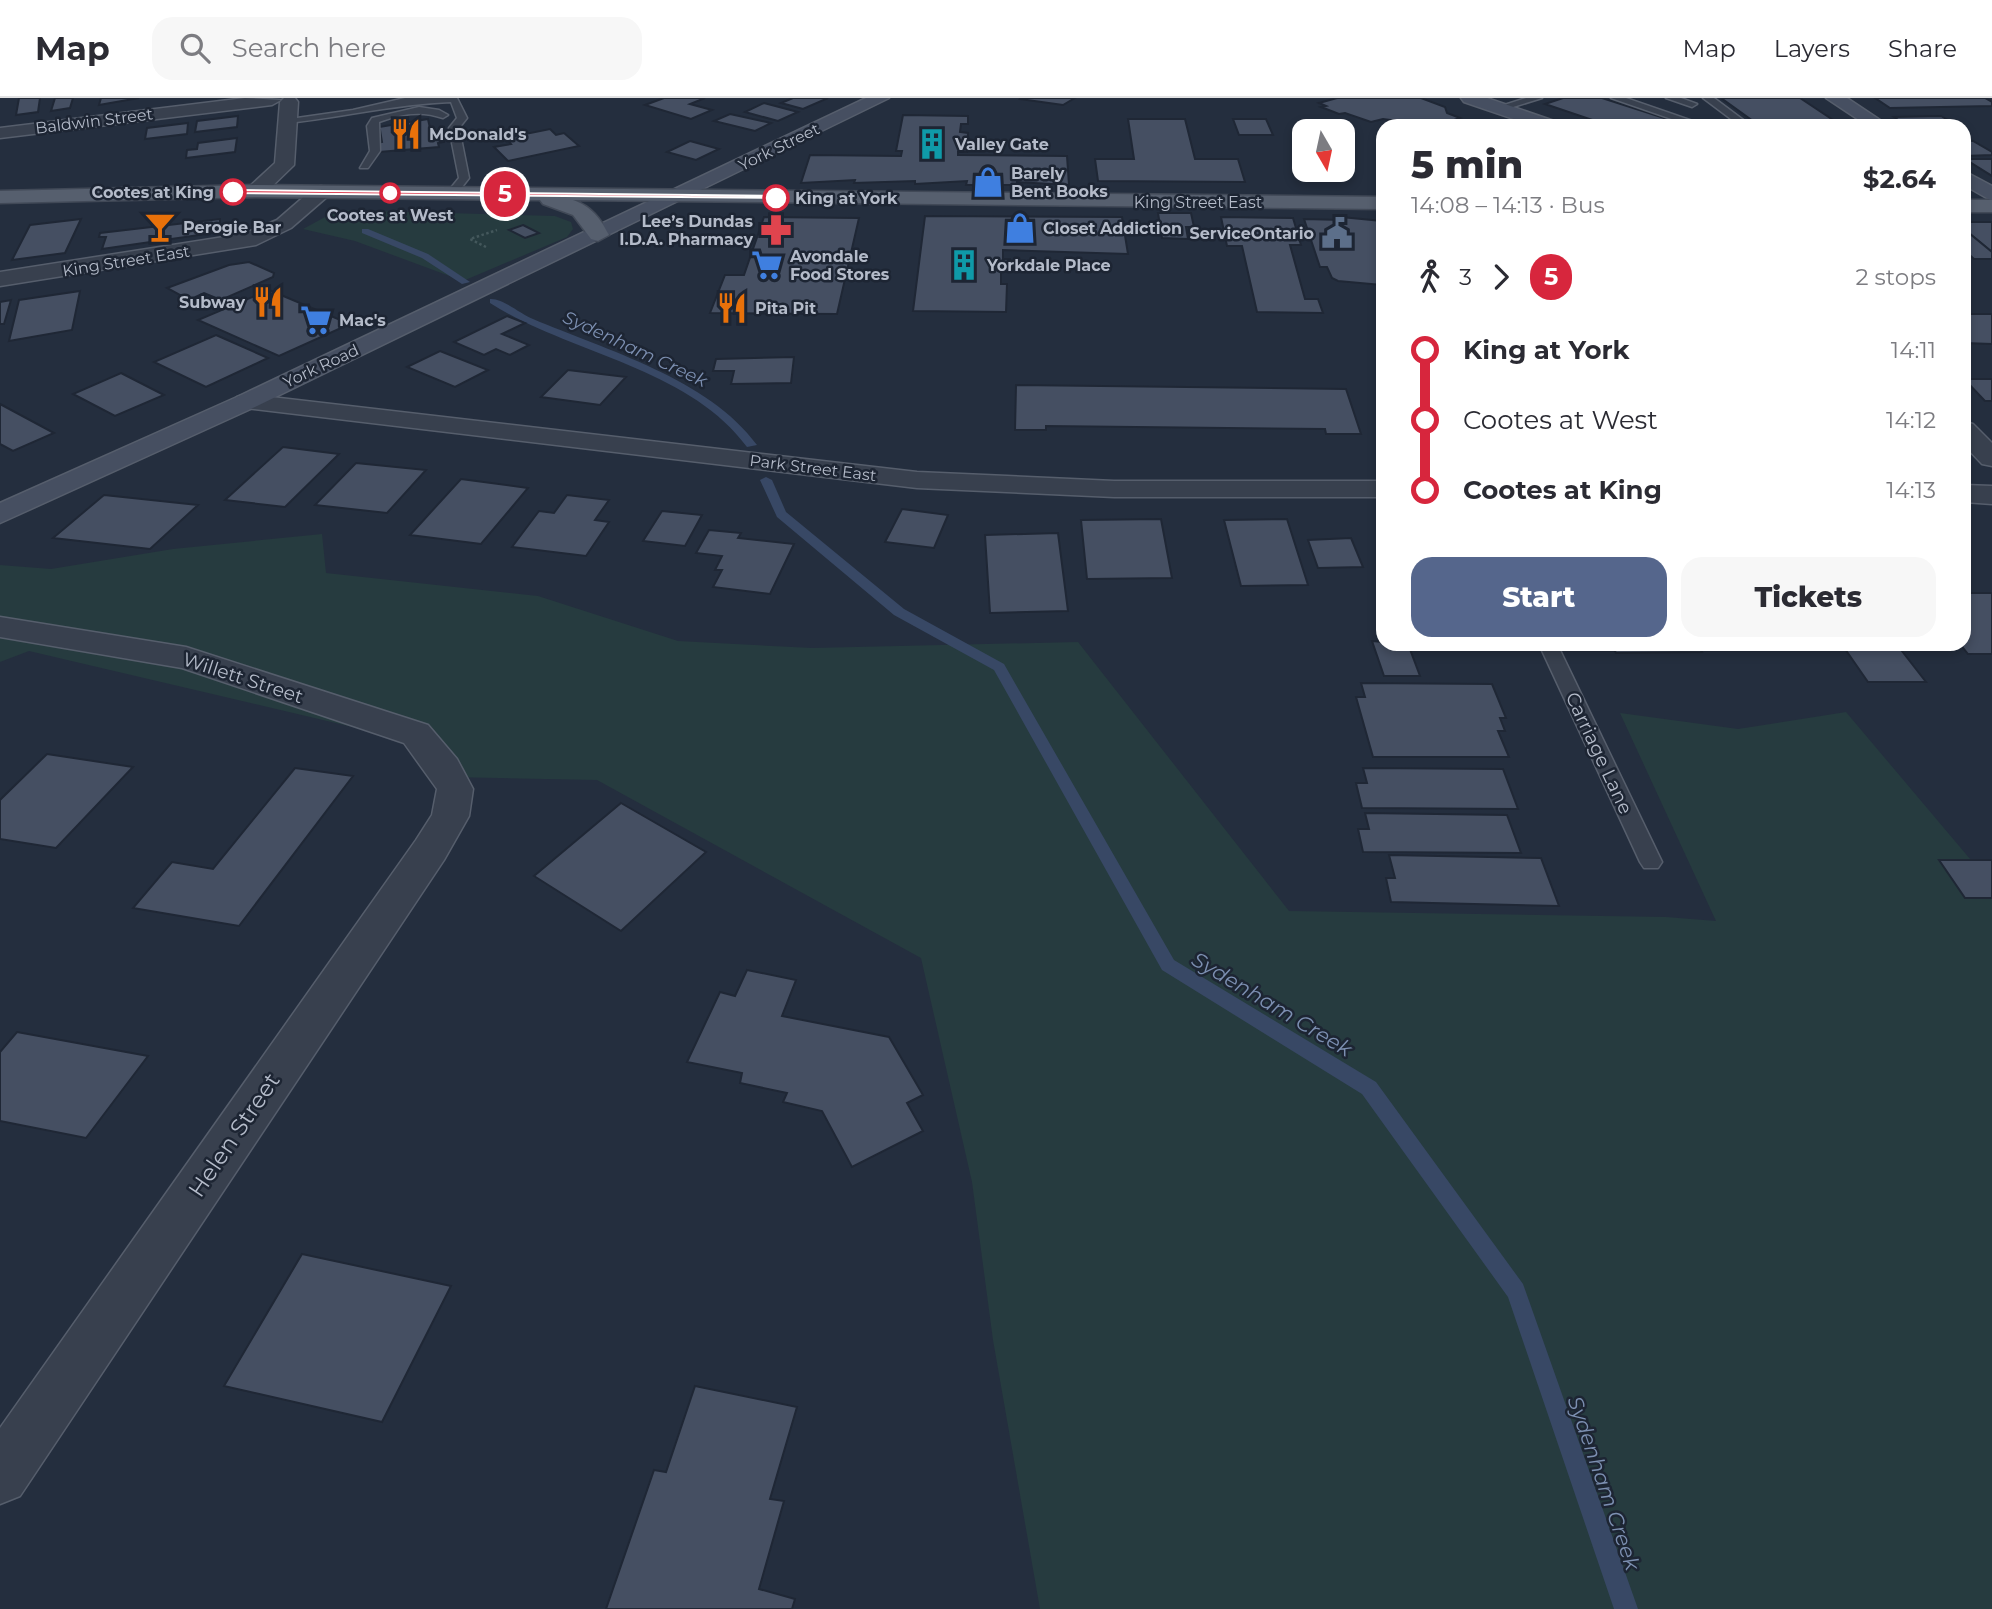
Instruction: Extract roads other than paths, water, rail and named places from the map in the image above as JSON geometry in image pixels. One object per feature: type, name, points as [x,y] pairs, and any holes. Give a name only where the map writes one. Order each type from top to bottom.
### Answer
[{"type":"main road","points":[[0,182],[144,181],[256,191]]},
{"type":"main road","points":[[0,197],[256,191],[528,195],[579,209],[590,216],[598,235]]},
{"type":"main road","name":"King Street East","points":[[528,195],[1376,203]]},
{"type":"main road","points":[[1971,206],[1992,206]]},
{"type":"street","name":"York Street","points":[[678,197],[880,98]]},
{"type":"street","points":[[1470,98],[1531,119]]},
{"type":"street","points":[[1835,98],[1869,119]]},
{"type":"street","points":[[256,191],[284,165],[286,104]]},
{"type":"street","name":"Baldwin Street","points":[[0,133],[286,104]]},
{"type":"street","points":[[1971,182],[1992,195]]},
{"type":"street","name":"King Street East","points":[[0,279],[248,240],[276,229],[321,192]]},
{"type":"street","name":"York Road","points":[[0,514],[246,402],[678,197]]},
{"type":"street","name":"Park Street East","points":[[246,402],[917,480],[1114,489],[1376,489]]},
{"type":"street","points":[[1971,437],[1992,458]]},
{"type":"street","points":[[1971,494],[1992,495]]},
{"type":"street","name":"Willett Street","points":[[0,627],[186,658],[416,734],[444,768],[455,789]]},
{"type":"street","name":"Helen Street","points":[[0,1476],[430,850],[450,816],[455,789]]},
{"type":"lane","points":[[1500,108],[1536,98]]},
{"type":"lane","points":[[1616,98],[1680,119]]},
{"type":"lane","points":[[1671,98],[1692,104]]},
{"type":"lane","points":[[1708,98],[1737,119]]},
{"type":"lane","points":[[286,104],[354,113],[405,101],[446,99],[457,103],[461,118],[454,128]]},
{"type":"lane","points":[[364,166],[375,151],[372,126],[375,120],[421,111],[443,115],[444,120],[454,128],[464,178],[451,194]]},
{"type":"lane","name":"Carriage Lane","points":[[1551,651],[1651,862]]},
{"type":"waterway","name":"Sydenham Creek","points":[[365,231],[425,256],[465,282]]},
{"type":"waterway","name":"Sydenham Creek","points":[[493,301],[515,315],[608,353],[681,388],[737,426],[751,445]]},
{"type":"waterway","name":"Sydenham Creek","points":[[766,480],[781,514],[899,612],[999,667],[1168,965],[1369,1088],[1516,1291],[1626,1609]]},
{"type":"place","name":"McDonald's","points":[[406,134]]},
{"type":"place","name":"Valley Gate","points":[[932,144]]},
{"type":"place","name":"Barely Bent Books","points":[[988,182]]},
{"type":"place","name":"Cootes at King","points":[[233,192]]},
{"type":"place","name":"Cootes at West","points":[[390,193]]},
{"type":"place","name":"King at York","points":[[776,198]]},
{"type":"place","name":"Perogie Bar","points":[[160,227]]},
{"type":"place","name":"Closet Addiction","points":[[1020,228]]},
{"type":"place","name":"Lee’s Dundas I.D.A. Pharmacy","points":[[776,230]]},
{"type":"place","name":"ServiceOntario","points":[[1337,233]]},
{"type":"place","name":"Avondale Food Stores","points":[[767,265]]},
{"type":"place","name":"Yorkdale Place","points":[[964,265]]},
{"type":"place","name":"Subway","points":[[268,302]]},
{"type":"place","name":"Pita Pit","points":[[732,308]]},
{"type":"place","name":"Mac's","points":[[316,320]]}]
